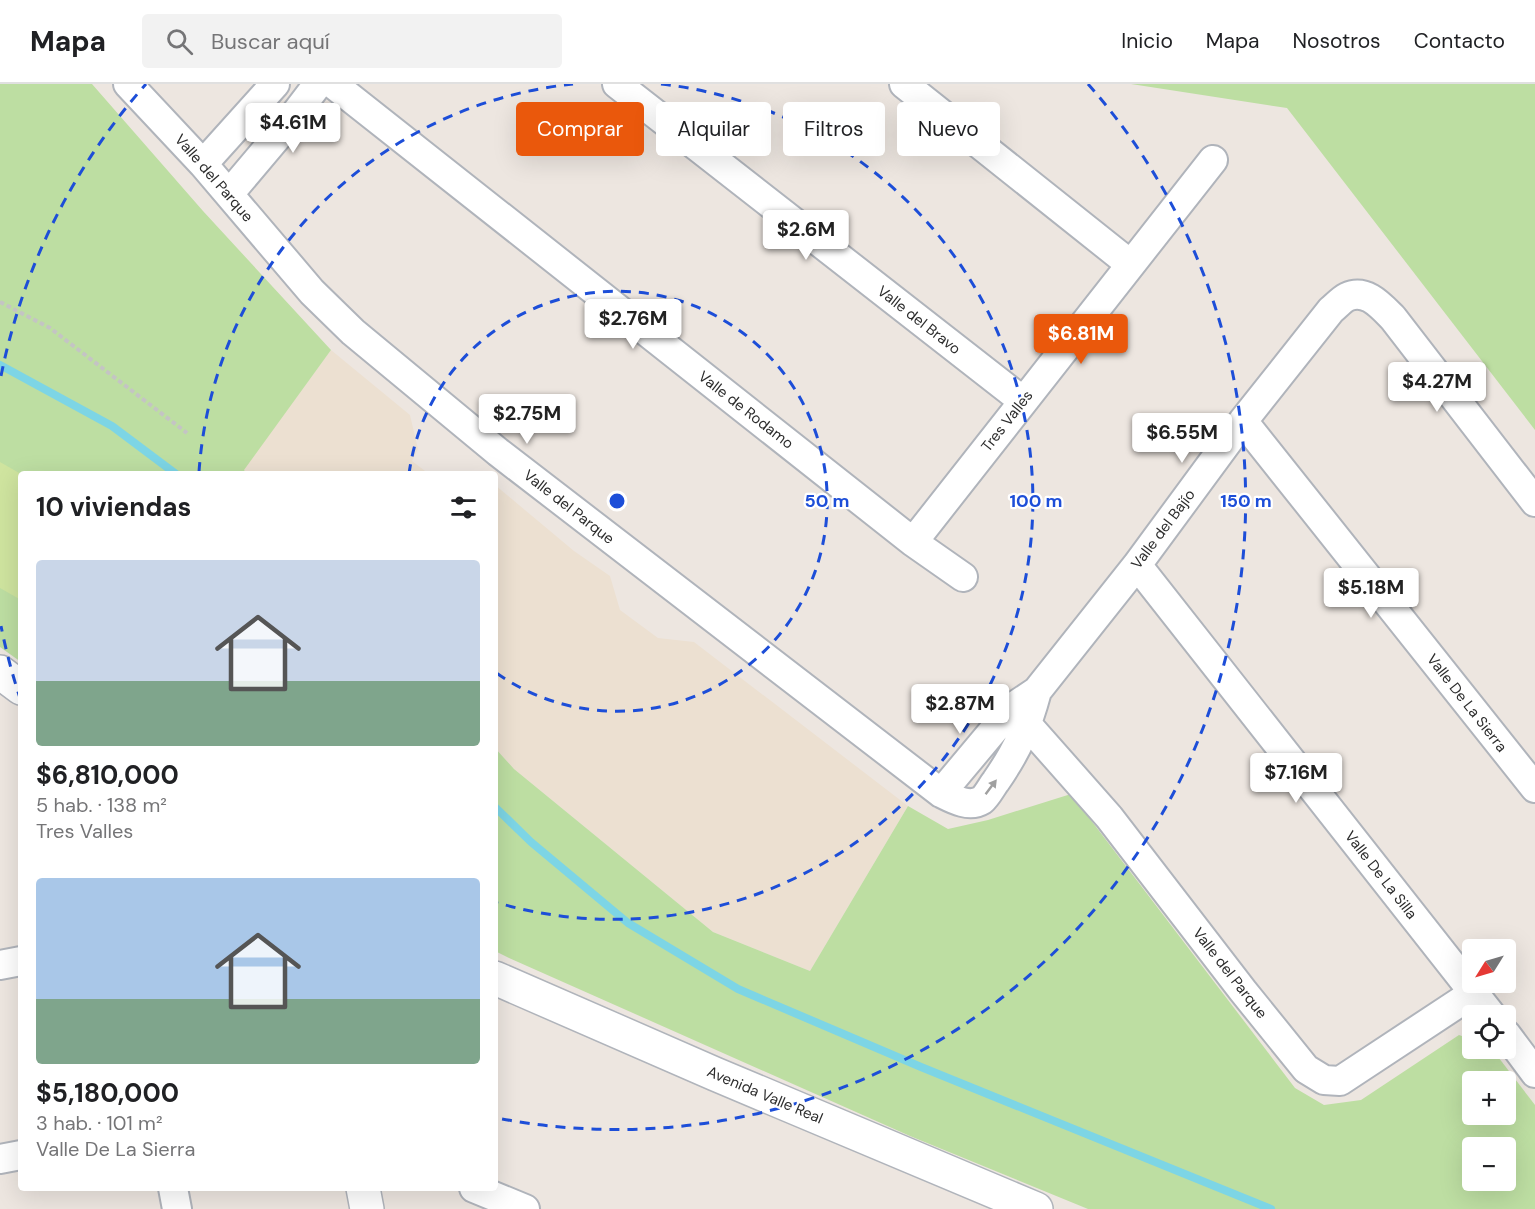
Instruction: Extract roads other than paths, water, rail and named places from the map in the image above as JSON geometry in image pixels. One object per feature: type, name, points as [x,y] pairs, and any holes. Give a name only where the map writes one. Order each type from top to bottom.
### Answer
[{"type":"street","points":[[203,164],[274,84]]},
{"type":"street","points":[[229,194],[318,84]]},
{"type":"street","name":"Valle de Rodamo","points":[[333,84],[914,542],[963,577]]},
{"type":"street","name":"Valle del Bravo","points":[[617,84],[1023,401]]},
{"type":"street","points":[[903,84],[1130,264]]},
{"type":"street","name":"Valle del Parque","points":[[142,89],[312,292],[354,332],[498,452],[941,794],[969,803],[981,800],[1013,756],[1021,716]]},
{"type":"street","name":"Tres Valles","points":[[914,542],[1213,160]]},
{"type":"street","name":"Valle del Bajío","points":[[1021,716],[1037,691],[1137,565],[1243,420],[1331,310],[1347,297],[1364,295],[1378,302],[1393,318],[1535,502]]},
{"type":"street","name":"Valle De La Sierra","points":[[1243,420],[1535,788]]},
{"type":"street","name":"Valle De La Silla","points":[[1137,565],[1462,977]]},
{"type":"street","points":[[0,672],[18,686]]},
{"type":"street","name":"Valle del Parque","points":[[1021,716],[1109,818],[1243,991],[1306,1068],[1324,1080],[1340,1081],[1472,993]]},
{"type":"street","points":[[0,965],[18,962]]},
{"type":"street","name":"Avenida Valle Real","points":[[498,979],[715,1074],[1036,1209]]},
{"type":"street","points":[[1516,1047],[1535,1073]]},
{"type":"street","points":[[0,1159],[18,1156]]},
{"type":"street","points":[[173,1191],[177,1209]]},
{"type":"street","points":[[364,1191],[367,1209]]},
{"type":"street","points":[[481,1191],[525,1209]]},
{"type":"waterway","points":[[0,365],[112,426],[172,471]]},
{"type":"waterway","points":[[498,810],[531,842],[628,923],[738,989],[921,1067],[1271,1209]]}]
